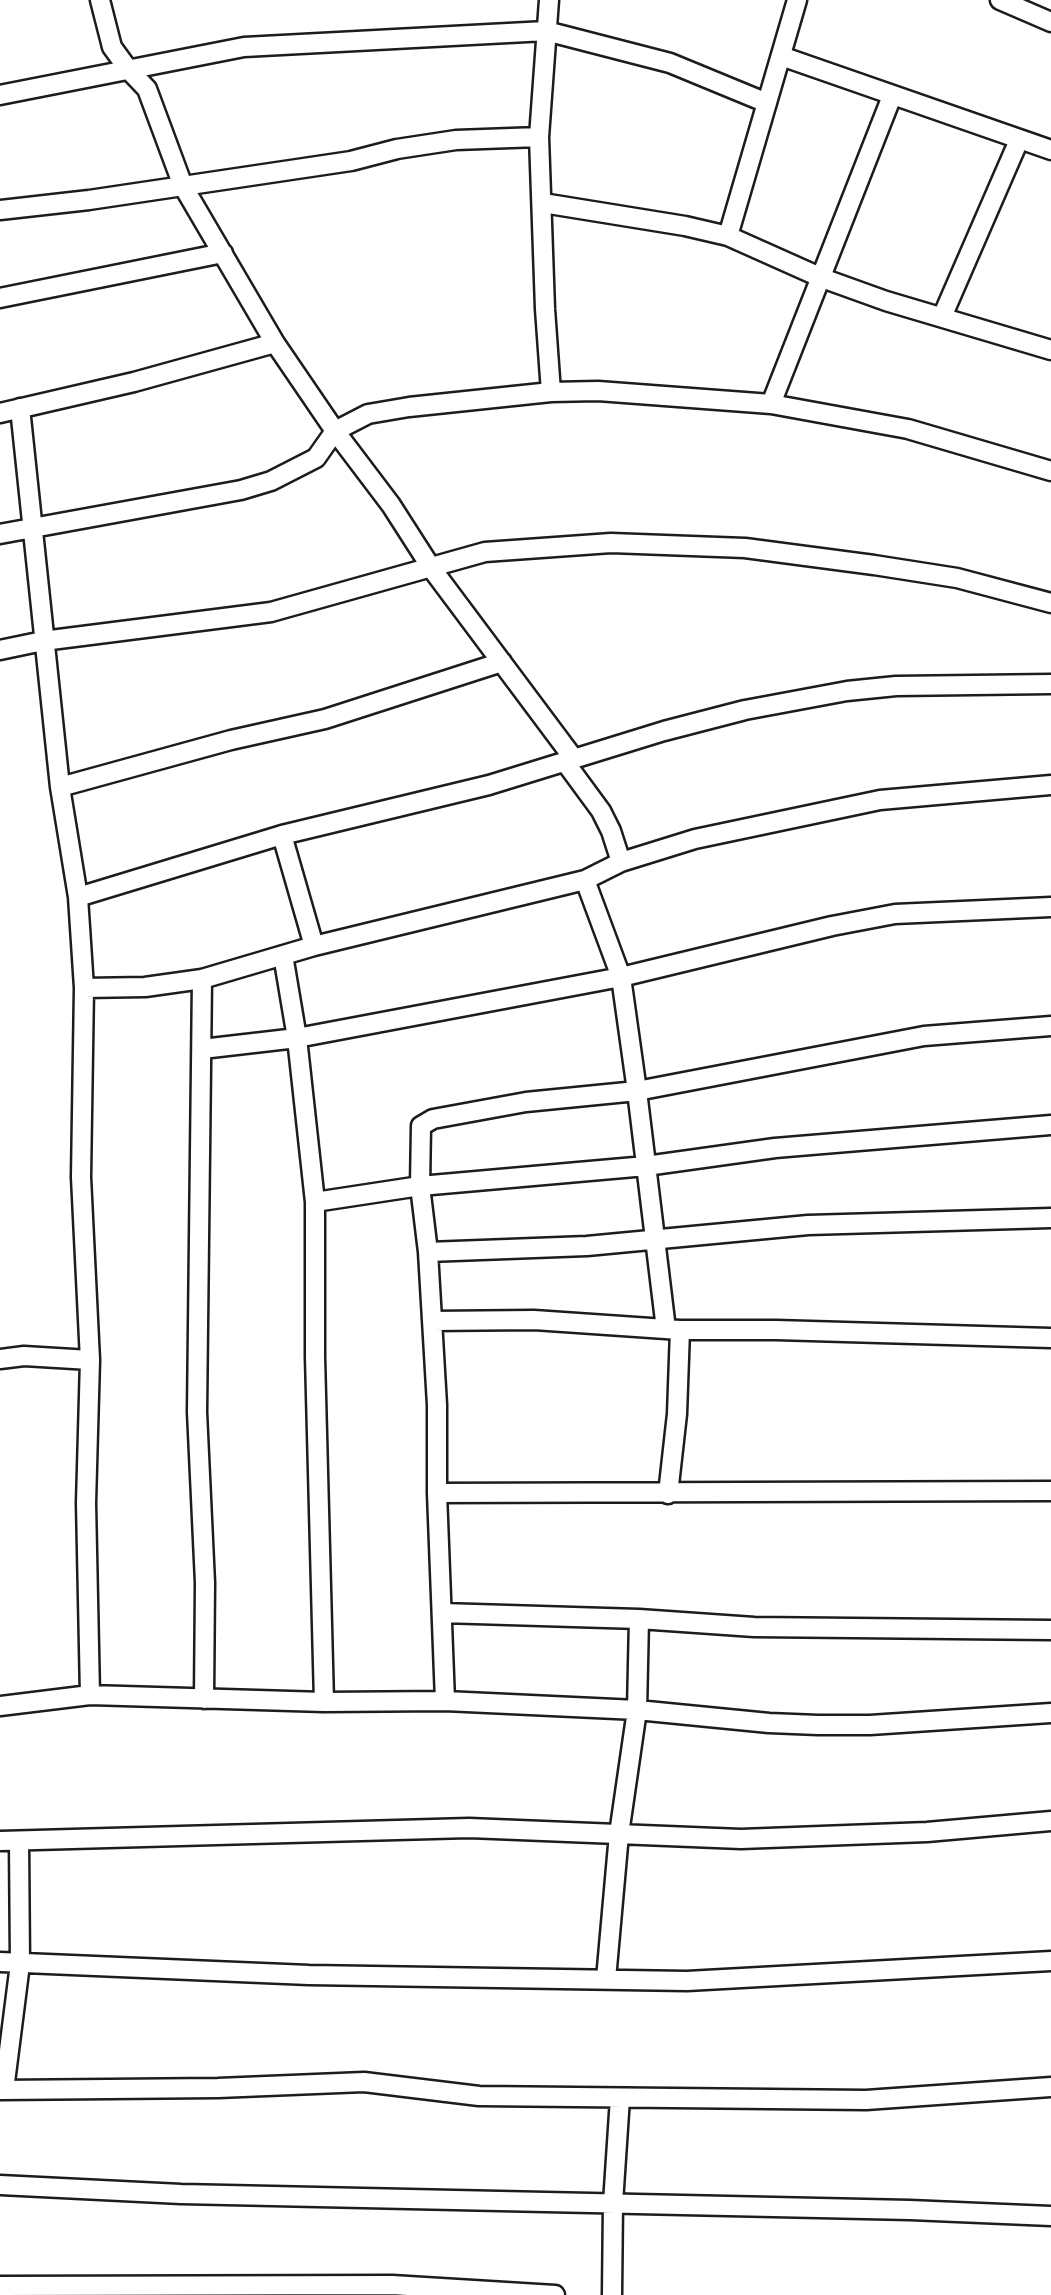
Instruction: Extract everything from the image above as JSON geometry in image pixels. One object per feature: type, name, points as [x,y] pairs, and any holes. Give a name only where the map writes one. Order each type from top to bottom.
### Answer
[{"type":"street","points":[[100,0],[109,40],[116,54],[142,81],[152,98],[184,186],[275,343],[335,431],[391,505],[432,569],[502,662],[569,761],[611,831],[621,862]]},
{"type":"street","points":[[549,0],[539,137],[551,393]]},
{"type":"street","points":[[728,236],[797,0]]},
{"type":"street","points":[[1000,0],[1051,22]]},
{"type":"street","points":[[0,95],[244,47],[546,31],[670,63],[767,103]]},
{"type":"street","points":[[781,56],[1051,150]]},
{"type":"street","points":[[771,404],[892,96]]},
{"type":"street","points":[[0,210],[89,200],[351,161],[397,149],[456,140],[539,137]]},
{"type":"street","points":[[942,317],[1019,141]]},
{"type":"street","points":[[543,203],[685,226],[728,236],[822,278],[886,301],[1051,350]]},
{"type":"street","points":[[0,298],[223,253]]},
{"type":"street","points":[[0,413],[134,382],[275,343]]},
{"type":"street","points":[[0,534],[34,530],[241,490],[271,481],[316,458],[335,431],[368,414],[409,407],[551,393],[598,391],[771,404],[908,429],[1051,471]]},
{"type":"street","points":[[20,408],[60,787],[78,897],[84,988],[81,1177],[90,1360],[86,1503],[90,1695]]},
{"type":"street","points":[[0,650],[43,641],[271,612],[485,552],[611,543],[745,548],[874,565],[957,578],[1051,603]]},
{"type":"street","points":[[60,787],[231,740],[325,719],[502,662]]},
{"type":"street","points":[[78,897],[282,835],[489,785],[664,731],[745,710],[847,691],[896,686],[1051,684]]},
{"type":"street","points":[[84,988],[145,987],[202,979],[314,946],[585,880],[621,862],[695,839],[880,800],[1051,785]]},
{"type":"street","points":[[282,835],[314,946]]},
{"type":"street","points":[[585,880],[621,977],[656,1240],[673,1330],[677,1414],[668,1494]]},
{"type":"street","points":[[202,1049],[297,1038],[621,977],[832,926],[895,914],[1051,907]]},
{"type":"street","points":[[283,955],[297,1038],[315,1202],[315,1357],[324,1702]]},
{"type":"street","points":[[202,979],[197,1412],[205,1583],[204,1699]]},
{"type":"street","points":[[445,1701],[437,1493],[437,1405],[428,1252],[420,1186],[421,1126],[426,1121],[526,1102],[637,1091],[923,1036],[1051,1026]]},
{"type":"street","points":[[315,1202],[420,1186],[646,1166],[775,1148],[1051,1125]]},
{"type":"street","points":[[428,1252],[587,1246],[808,1225],[1051,1218]]},
{"type":"street","points":[[432,1321],[534,1320],[673,1330],[776,1330],[1051,1338]]},
{"type":"street","points":[[0,1359],[24,1356],[90,1360]]},
{"type":"street","points":[[437,1493],[1051,1491]]},
{"type":"street","points":[[442,1613],[639,1619],[754,1627],[1051,1630]]},
{"type":"street","points":[[606,1979],[619,1833],[637,1710],[639,1619]]},
{"type":"street","points":[[0,1706],[90,1695],[324,1702],[445,1701],[637,1710],[818,1726],[1051,1713]]},
{"type":"street","points":[[595,1833],[622,1808]]},
{"type":"street","points":[[0,1841],[469,1828],[755,1838],[927,1832],[1051,1821]]},
{"type":"street","points":[[19,1842],[20,1964],[2,2090],[218,2088],[363,2082],[479,2096],[866,2100],[1051,2087]]},
{"type":"street","points":[[0,1962],[309,1975],[687,1981],[1051,1961]]},
{"type":"street","points":[[612,2295],[613,2203],[620,2098]]},
{"type":"street","points":[[0,2185],[181,2194],[910,2210],[1051,2216]]},
{"type":"street","points":[[0,2286],[392,2285],[555,2295]]}]
